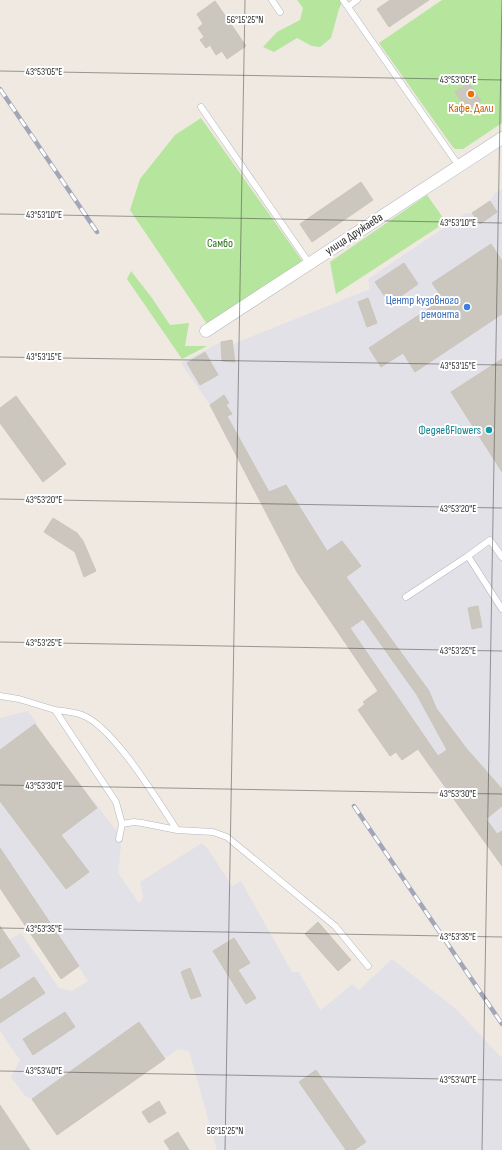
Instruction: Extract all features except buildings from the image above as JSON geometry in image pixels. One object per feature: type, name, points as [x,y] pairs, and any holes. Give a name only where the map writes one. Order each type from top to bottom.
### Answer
[{"type":"street","name":"улица Дружаева","points":[[206,331],[502,138]]},
{"type":"lane","points":[[272,0],[280,12]]},
{"type":"lane","points":[[343,0],[459,166]]},
{"type":"lane","points":[[348,6],[357,0]]},
{"type":"lane","points":[[201,107],[309,264]]},
{"type":"lane","points":[[406,597],[490,540],[502,557]]},
{"type":"lane","points":[[468,556],[502,609]]},
{"type":"lane","points":[[0,696],[19,698],[55,710],[83,716],[98,725],[121,748],[177,830]]},
{"type":"lane","points":[[55,710],[116,802],[122,824],[119,839]]},
{"type":"lane","points":[[122,824],[138,822],[177,830],[213,832],[227,837],[335,926],[368,966]]},
{"type":"shaded area","points":[[502,189],[502,866],[431,769],[297,572],[210,405],[181,363],[221,342],[232,340],[233,344],[370,289],[368,279],[466,213],[472,213],[490,201],[494,194]]},
{"type":"shaded area","points":[[28,711],[37,723],[35,725],[116,830],[121,846],[118,873],[139,903],[143,898],[140,882],[202,843],[208,849],[232,886],[241,881],[292,972],[299,972],[320,1010],[352,984],[359,990],[392,959],[456,1009],[502,1058],[502,1150],[217,1150],[189,1051],[178,1049],[57,1135],[32,1099],[25,1096],[11,1077],[20,1060],[0,1031],[0,946],[21,933],[59,988],[72,991],[88,981],[0,848],[0,718]]},
{"type":"green space","points":[[297,0],[343,0],[331,38],[320,47],[312,46],[297,38],[274,52],[263,47],[277,32],[300,20],[303,8]]},
{"type":"green space","points":[[442,0],[502,0],[502,123],[463,149],[455,149],[452,146],[379,43]]},
{"type":"green space","name":"Самбо","points":[[201,118],[303,262],[207,324],[130,210],[140,179],[175,135]]},
{"type":"green space","points":[[427,195],[446,222],[336,294],[330,262]]},
{"type":"green space","points":[[131,271],[152,298],[170,325],[189,323],[185,346],[207,346],[182,359],[127,279]]},
{"type":"railway","points":[[0,89],[97,232]]},
{"type":"railway","points":[[354,806],[502,1024]]},
{"type":"place","name":"Кафе. Дали","points":[[471,94]]},
{"type":"place","name":"Центр кузовного ремонта","points":[[467,307]]},
{"type":"place","name":"ФедяевFlowers","points":[[489,430]]}]
